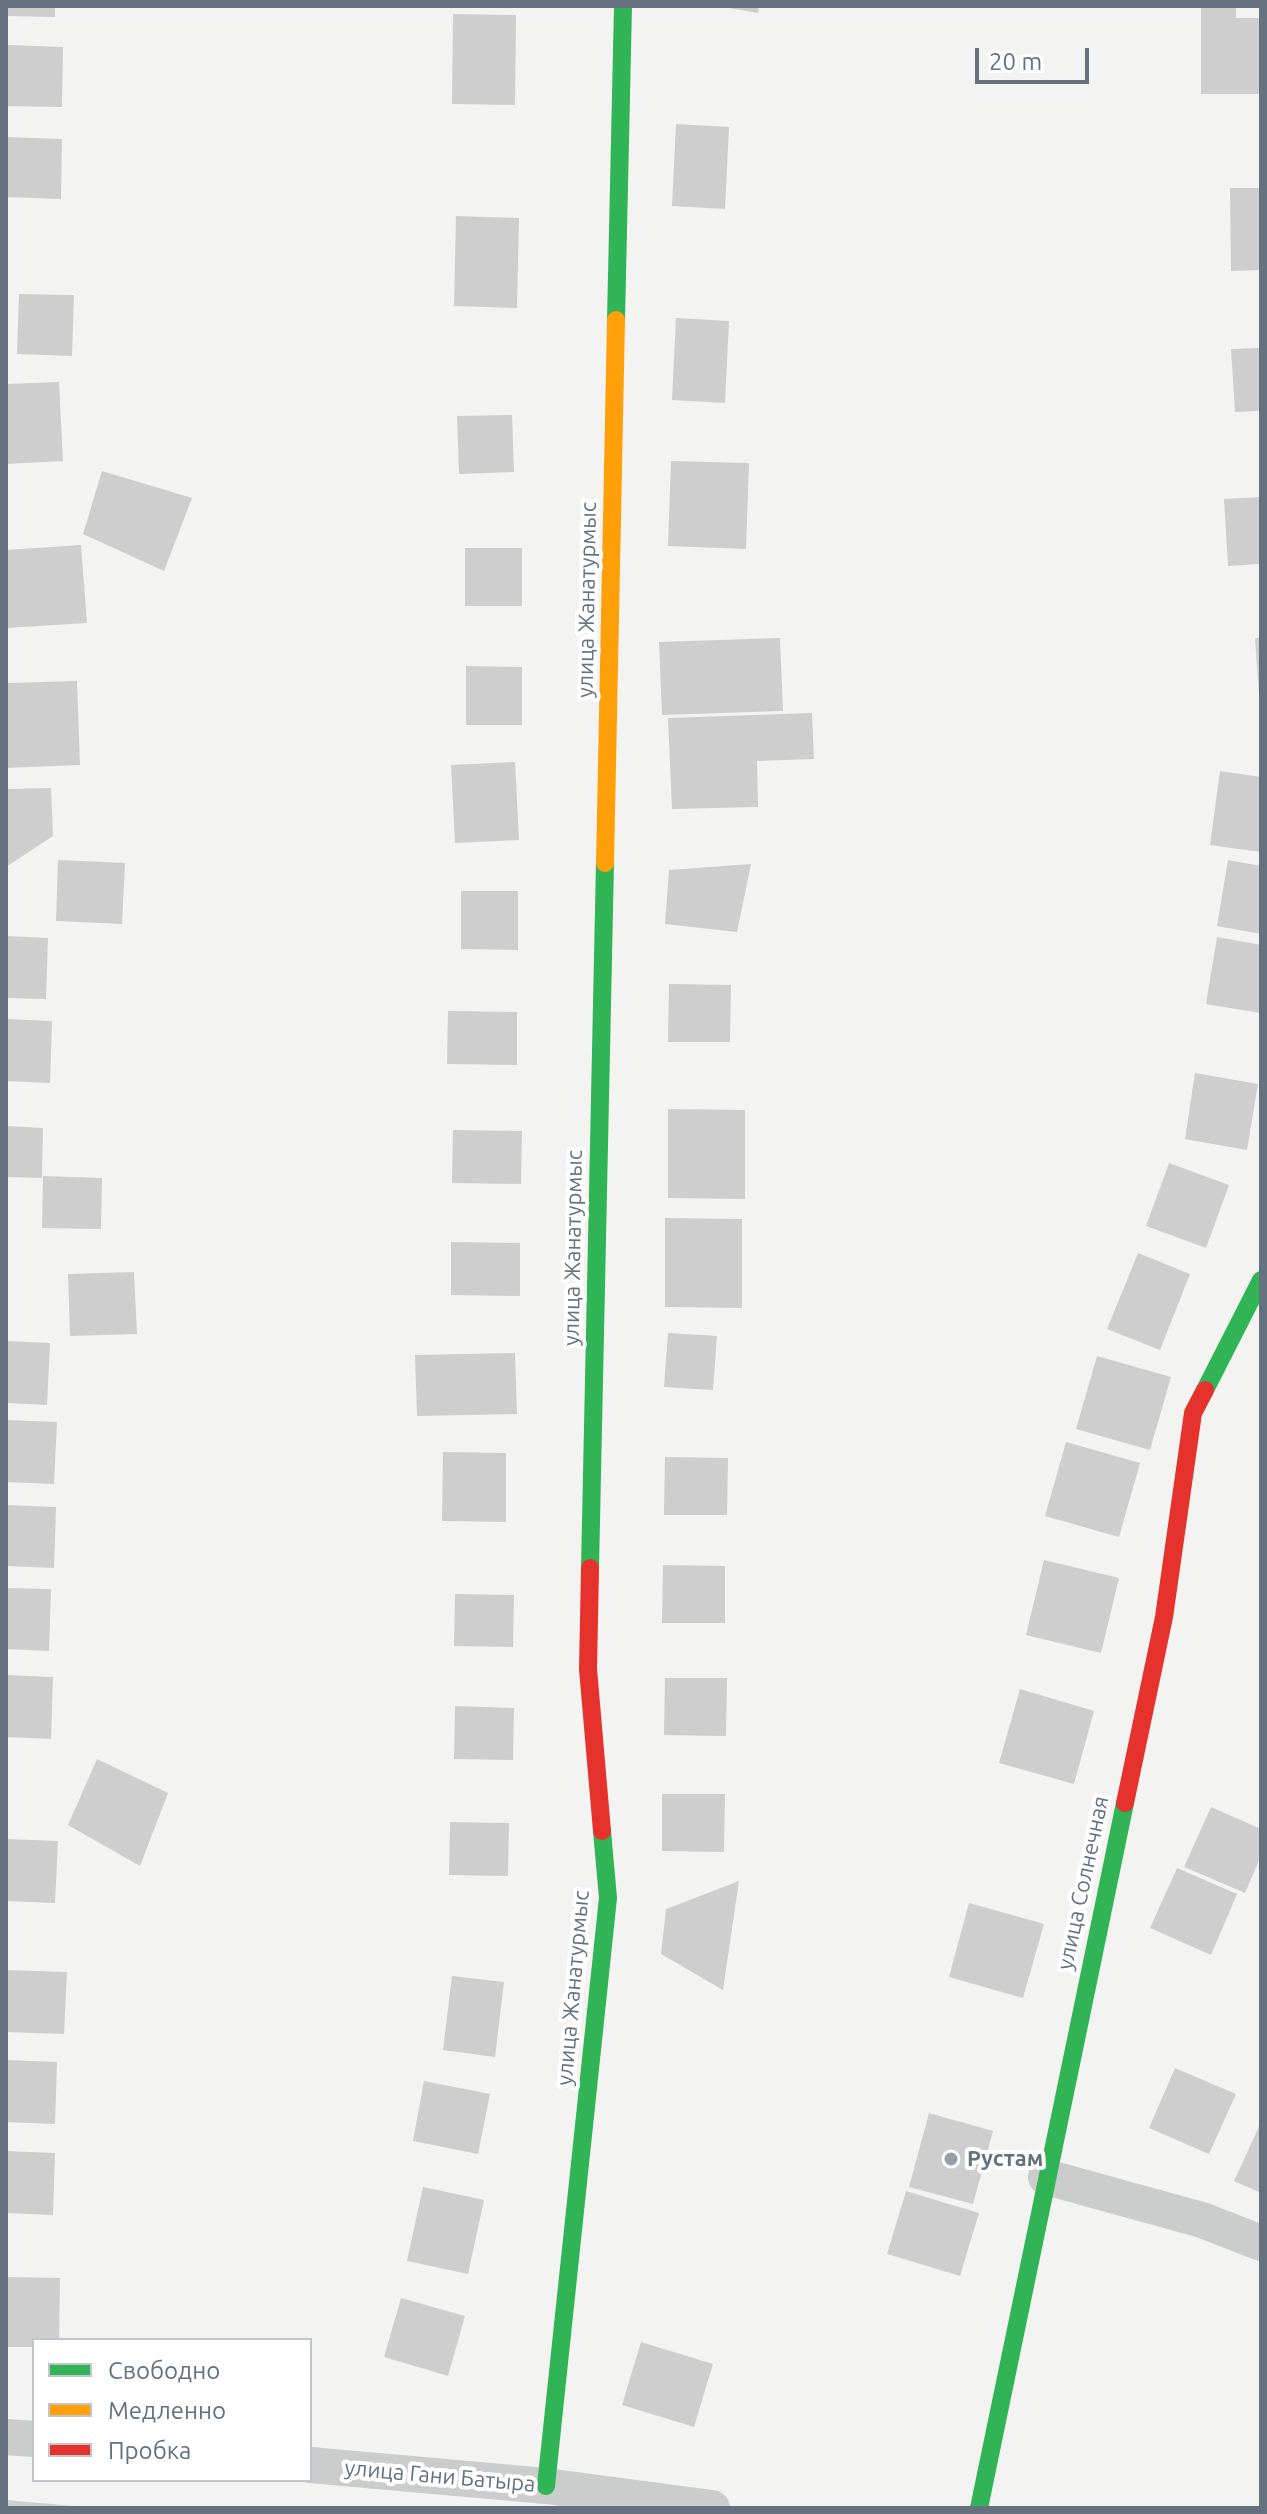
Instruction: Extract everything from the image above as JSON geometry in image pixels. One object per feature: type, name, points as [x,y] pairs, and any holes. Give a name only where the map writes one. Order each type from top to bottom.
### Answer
[{"type":"street","name":"улица Жанатурмыс","points":[[569,2495],[608,1898],[588,1669],[623,6]]},
{"type":"street","name":"улица Солнечная","points":[[979,2508],[1164,1617],[1193,1413],[1261,1280]]},
{"type":"street","points":[[1046,2177],[1202,2220],[1261,2243]]},
{"type":"street","points":[[6,2437],[32,2439]]},
{"type":"street","name":"улица Гани Батыра","points":[[312,2465],[712,2508]]},
{"type":"building","points":[[6,6],[55,6],[55,17],[6,16]]},
{"type":"building","points":[[717,6],[759,6],[758,13]]},
{"type":"building","points":[[1201,6],[1236,6],[1236,18],[1261,18],[1261,94],[1201,94]]},
{"type":"building","points":[[453,14],[516,15],[515,105],[452,104]]},
{"type":"building","points":[[8,45],[63,47],[62,107],[6,106]]},
{"type":"building","points":[[676,124],[729,127],[725,209],[672,206]]},
{"type":"building","points":[[7,137],[62,139],[61,199],[6,197]]},
{"type":"building","points":[[1230,188],[1261,188],[1261,270],[1231,271]]},
{"type":"building","points":[[456,216],[519,218],[517,308],[454,306]]},
{"type":"building","points":[[19,294],[74,295],[72,356],[17,354]]},
{"type":"building","points":[[676,318],[729,321],[725,403],[672,400]]},
{"type":"building","points":[[1261,348],[1261,411],[1235,412],[1231,349]]},
{"type":"building","points":[[59,382],[63,461],[7,464],[6,384]]},
{"type":"building","points":[[512,415],[514,472],[459,474],[457,416]]},
{"type":"building","points":[[671,461],[749,463],[746,549],[668,546]]},
{"type":"building","points":[[102,471],[192,498],[164,571],[83,534]]},
{"type":"building","points":[[1261,497],[1261,564],[1228,566],[1224,499]]},
{"type":"building","points":[[81,545],[87,623],[6,628],[6,550]]},
{"type":"building","points":[[465,548],[522,548],[522,606],[465,606]]},
{"type":"building","points":[[780,638],[783,711],[662,715],[659,642]]},
{"type":"building","points":[[1255,638],[1261,638],[1261,695],[1259,695]]},
{"type":"building","points":[[466,666],[522,667],[522,725],[466,725]]},
{"type":"building","points":[[77,681],[80,765],[6,768],[6,683]]},
{"type":"building","points":[[812,713],[814,759],[757,761],[758,807],[672,809],[668,718]]},
{"type":"building","points":[[515,762],[519,840],[455,843],[451,765]]},
{"type":"building","points":[[1220,771],[1261,777],[1261,852],[1210,845]]},
{"type":"building","points":[[51,788],[53,836],[6,867],[6,789]]},
{"type":"building","points":[[58,860],[125,863],[122,924],[56,921]]},
{"type":"building","points":[[1228,860],[1261,866],[1261,934],[1217,926]]},
{"type":"building","points":[[751,864],[737,932],[665,924],[669,870]]},
{"type":"building","points":[[461,891],[518,891],[518,950],[461,949]]},
{"type":"building","points":[[6,936],[48,938],[46,999],[6,998]]},
{"type":"building","points":[[1217,937],[1261,945],[1261,1013],[1206,1004]]},
{"type":"building","points":[[669,984],[731,985],[730,1042],[668,1042]]},
{"type":"building","points":[[448,1011],[517,1012],[517,1065],[447,1064]]},
{"type":"building","points":[[6,1019],[52,1021],[50,1083],[6,1081]]},
{"type":"building","points":[[1195,1073],[1258,1084],[1247,1150],[1185,1139]]},
{"type":"building","points":[[668,1109],[745,1110],[745,1199],[668,1198]]},
{"type":"building","points":[[6,1126],[43,1128],[42,1178],[6,1177]]},
{"type":"building","points":[[453,1130],[522,1131],[521,1184],[452,1183]]},
{"type":"building","points":[[1169,1163],[1229,1185],[1206,1248],[1146,1226]]},
{"type":"building","points":[[43,1176],[102,1178],[101,1229],[42,1228]]},
{"type":"building","points":[[665,1218],[742,1219],[742,1308],[665,1307]]},
{"type":"building","points":[[451,1242],[520,1243],[520,1296],[451,1295]]},
{"type":"building","points":[[1138,1253],[1190,1274],[1160,1350],[1107,1329]]},
{"type":"building","points":[[134,1272],[137,1334],[70,1336],[68,1274]]},
{"type":"building","points":[[668,1333],[717,1336],[713,1390],[664,1387]]},
{"type":"building","points":[[6,1341],[50,1343],[47,1405],[6,1403]]},
{"type":"building","points":[[515,1353],[517,1414],[417,1416],[415,1355]]},
{"type":"building","points":[[1097,1356],[1171,1377],[1150,1450],[1076,1429]]},
{"type":"building","points":[[6,1420],[57,1422],[54,1484],[6,1482]]},
{"type":"building","points":[[1066,1442],[1140,1463],[1119,1537],[1045,1516]]},
{"type":"building","points":[[443,1452],[506,1453],[506,1522],[442,1521]]},
{"type":"building","points":[[665,1457],[728,1458],[727,1515],[664,1515]]},
{"type":"building","points":[[6,1505],[56,1507],[54,1568],[6,1566]]},
{"type":"building","points":[[1044,1560],[1119,1578],[1101,1653],[1026,1635]]},
{"type":"building","points":[[663,1565],[725,1566],[725,1623],[662,1623]]},
{"type":"building","points":[[6,1588],[51,1589],[49,1651],[6,1649]]},
{"type":"building","points":[[455,1594],[514,1595],[513,1647],[454,1646]]},
{"type":"building","points":[[6,1675],[53,1677],[51,1739],[6,1737]]},
{"type":"building","points":[[665,1678],[727,1678],[726,1736],[664,1735]]},
{"type":"building","points":[[1020,1689],[1094,1711],[1074,1784],[999,1763]]},
{"type":"building","points":[[455,1706],[514,1708],[513,1760],[454,1759]]},
{"type":"building","points":[[97,1759],[168,1793],[140,1866],[68,1825]]},
{"type":"building","points":[[662,1794],[725,1794],[724,1852],[662,1851]]},
{"type":"building","points":[[1211,1807],[1261,1829],[1261,1856],[1245,1893],[1184,1867]]},
{"type":"building","points":[[450,1822],[509,1823],[508,1876],[449,1875]]},
{"type":"building","points":[[6,1839],[58,1841],[55,1903],[6,1901]]},
{"type":"building","points":[[1177,1868],[1237,1894],[1211,1955],[1150,1928]]},
{"type":"building","points":[[739,1881],[723,1990],[661,1954],[666,1909]]},
{"type":"building","points":[[969,1903],[1044,1924],[1023,1998],[949,1977]]},
{"type":"building","points":[[6,1970],[67,1972],[64,2034],[6,2032]]},
{"type":"building","points":[[452,1976],[504,1982],[495,2057],[443,2050]]},
{"type":"building","points":[[6,2060],[57,2062],[55,2124],[6,2122]]},
{"type":"building","points":[[1175,2068],[1236,2094],[1209,2154],[1149,2128]]},
{"type":"building","points":[[424,2081],[490,2094],[478,2154],[413,2141]]},
{"type":"building","name":"Рустам","points":[[929,2113],[993,2131],[973,2204],[909,2187]]},
{"type":"building","points":[[1261,2122],[1261,2193],[1234,2181]]},
{"type":"building","points":[[6,2151],[55,2153],[53,2215],[6,2213]]},
{"type":"building","points":[[423,2187],[484,2200],[468,2274],[407,2261]]},
{"type":"building","points":[[906,2191],[979,2213],[960,2276],[887,2254]]},
{"type":"building","points":[[6,2277],[60,2278],[59,2338],[32,2338],[32,2347],[6,2347]]},
{"type":"building","points":[[401,2298],[465,2316],[448,2376],[384,2357]]},
{"type":"building","points":[[641,2342],[713,2364],[694,2427],[622,2405]]},
{"type":"building","points":[[6,2500],[74,2506],[74,2508],[6,2508]]},
{"type":"traffic: fast","points":[[616,320],[623,6]]},
{"type":"traffic: fast","points":[[590,1568],[605,863]]},
{"type":"traffic: fast","points":[[1205,1390],[1261,1280]]},
{"type":"traffic: fast","points":[[979,2508],[1125,1803]]},
{"type":"traffic: fast","points":[[546,2486],[608,1898],[602,1831]]},
{"type":"traffic: slow","points":[[605,863],[616,320]]},
{"type":"traffic: jam","points":[[1125,1803],[1164,1617],[1193,1413],[1205,1390]]},
{"type":"traffic: jam","points":[[590,1568],[588,1669],[602,1831]]},
{"type":"place","name":"Рустам","points":[[951,2159]]}]
